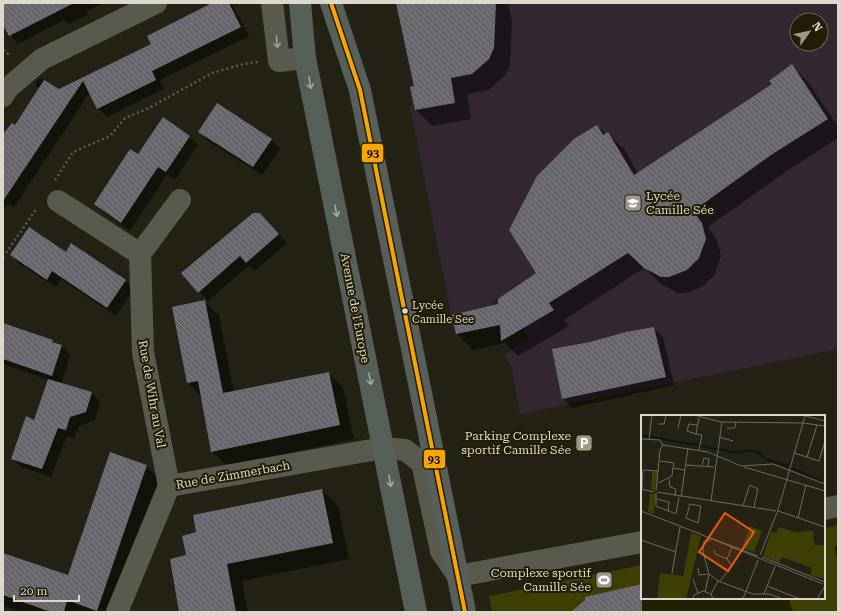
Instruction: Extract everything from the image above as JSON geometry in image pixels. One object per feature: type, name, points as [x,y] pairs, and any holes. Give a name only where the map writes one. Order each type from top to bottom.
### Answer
[{"type":"main road","name":"Avenue de l'Europe","points":[[300,3],[305,58],[416,612]]},
{"type":"main road","points":[[331,3],[360,90],[465,612]]},
{"type":"street","points":[[3,96],[8,88],[42,58],[156,3]]},
{"type":"street","points":[[272,3],[279,60],[305,58]]},
{"type":"street","points":[[52,198],[140,254],[180,200]]},
{"type":"street","name":"Rue de Wihr au Val","points":[[140,254],[143,352],[169,486]]},
{"type":"street","name":"Rue de Zimmerbach","points":[[118,612],[169,486],[383,448],[405,450],[422,463],[441,551],[458,576]]},
{"type":"street","points":[[825,508],[838,506]]},
{"type":"street","points":[[458,576],[641,542]]},
{"type":"path","points":[[3,257],[52,198],[73,152],[110,136],[125,118],[149,108],[212,72],[244,64],[279,60]]},
{"type":"shaded area","name":"Lycée Camille Sée","points":[[396,3],[838,3],[838,349],[520,414],[511,365],[504,355],[529,339],[519,323],[510,317],[499,325],[497,299],[491,303],[491,307],[471,311],[474,331],[455,335],[410,106],[413,105],[409,86],[413,85]]},
{"type":"shaded area","name":"Complexe sportif Camille Sée","points":[[838,525],[838,612],[492,612],[489,596],[641,565],[641,599],[825,599],[825,528]]},
{"type":"building","points":[[3,3],[74,3],[9,36],[3,25]]},
{"type":"building","points":[[212,3],[229,3],[241,27],[152,71],[156,80],[97,109],[83,81],[3,201],[3,134],[12,123],[15,125],[44,80],[59,89],[151,44],[147,36]]},
{"type":"building","points":[[396,3],[496,3],[494,48],[489,59],[472,74],[451,78],[455,103],[415,110],[410,87],[414,86]]},
{"type":"building","points":[[792,64],[828,119],[771,155],[693,211],[702,223],[706,239],[699,258],[687,270],[669,277],[661,277],[644,268],[628,253],[549,303],[554,310],[501,341],[500,325],[456,334],[452,315],[498,304],[498,299],[536,273],[509,230],[537,176],[574,139],[597,125],[603,135],[608,132],[634,175],[772,84],[769,81]]},
{"type":"building","points":[[217,103],[272,139],[253,167],[198,132]]},
{"type":"building","points":[[163,117],[190,136],[166,172],[158,167],[121,223],[94,204],[130,149],[138,154]]},
{"type":"building","points":[[253,213],[260,213],[279,234],[246,263],[240,256],[198,293],[181,273]]},
{"type":"building","points":[[29,227],[66,252],[71,243],[126,280],[107,308],[52,271],[47,280],[10,255]]},
{"type":"building","points":[[205,300],[223,393],[329,372],[340,425],[211,452],[198,381],[187,383],[172,307]]},
{"type":"building","points":[[3,323],[53,340],[52,342],[62,345],[52,376],[3,359]]},
{"type":"building","points":[[654,327],[666,377],[562,399],[552,349]]},
{"type":"building","points":[[48,379],[92,392],[86,412],[70,417],[66,430],[58,428],[42,469],[11,459],[26,416],[34,420]]},
{"type":"building","points":[[110,452],[147,465],[97,611],[67,600],[64,612],[51,612],[3,595],[3,553],[68,575]]},
{"type":"building","points":[[322,489],[333,543],[227,564],[236,612],[179,612],[170,559],[186,555],[182,536],[196,532],[193,515]]},
{"type":"building","points":[[641,584],[642,612],[571,612],[585,600],[585,597]]},
{"type":"transit line","name":"93","points":[[331,3],[360,90],[465,612]]},
{"type":"place","name":"Lycée Camille Sée","points":[[633,203]]},
{"type":"place","name":"Lycée Camille See","points":[[405,311]]},
{"type":"place","name":"Parking Complexe sportif Camille Sée","points":[[584,443]]},
{"type":"place","name":"Complexe sportif Camille Sée","points":[[604,580]]}]
